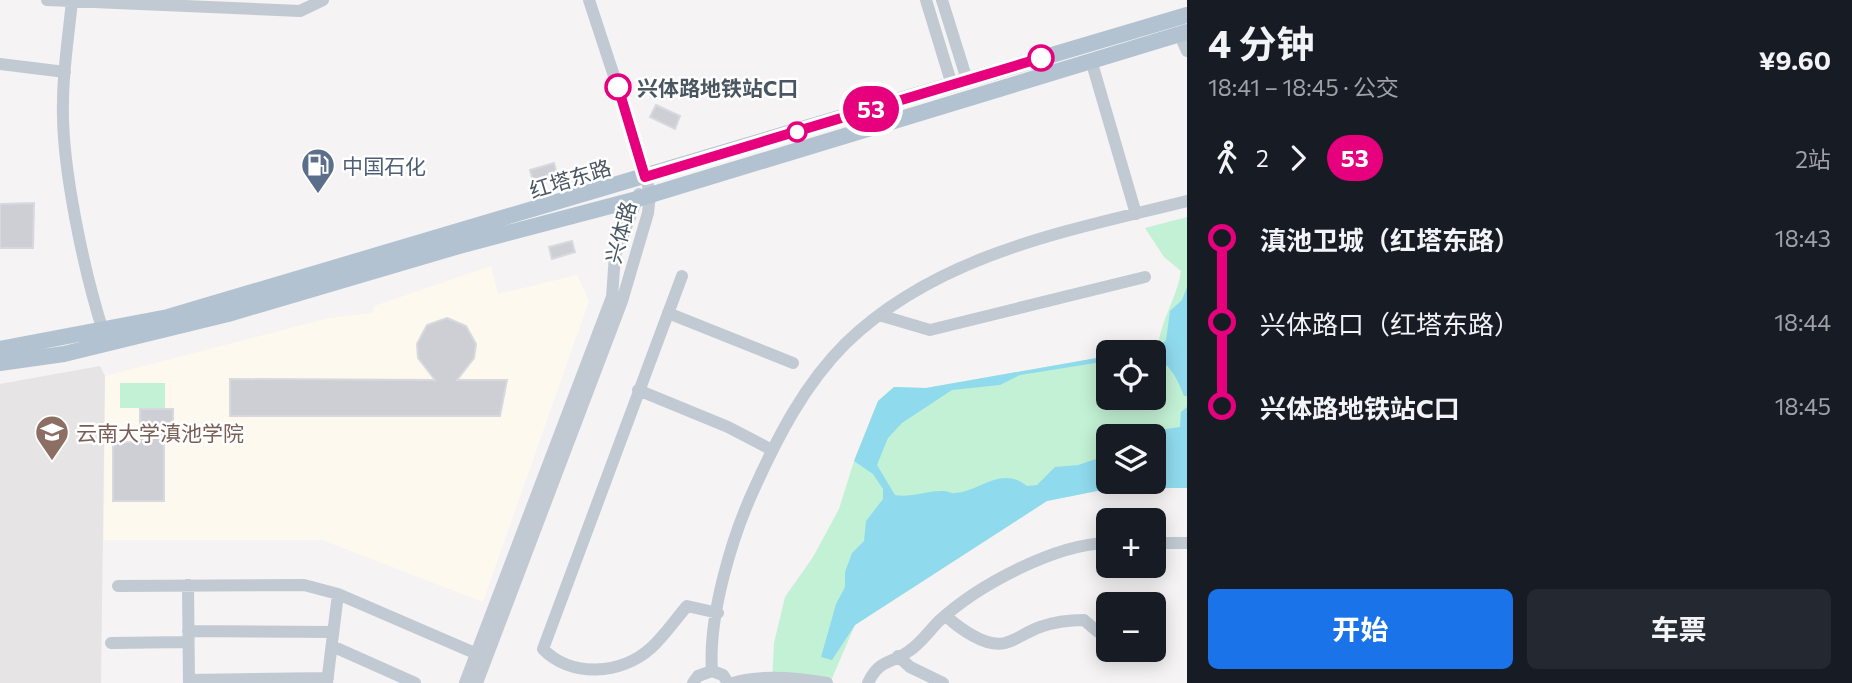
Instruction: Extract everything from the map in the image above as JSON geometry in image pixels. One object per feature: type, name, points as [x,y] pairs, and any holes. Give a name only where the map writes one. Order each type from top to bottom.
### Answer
[{"type":"main road","name":"红塔东路","points":[[0,349],[168,317],[1187,15]]},
{"type":"main road","name":"红塔东路","points":[[0,363],[64,354],[228,314],[459,246],[643,196],[1183,33]]},
{"type":"street","points":[[47,0],[300,11],[323,0]]},
{"type":"street","name":"兴体路","points":[[469,683],[477,654],[518,563],[612,297],[615,255],[643,196],[645,177],[589,0]]},
{"type":"street","points":[[926,0],[959,82]]},
{"type":"street","points":[[942,0],[959,82]]},
{"type":"street","points":[[72,1],[65,72],[64,136],[76,213],[103,331]]},
{"type":"street","points":[[1183,33],[1187,51]]},
{"type":"street","points":[[1091,60],[1136,214]]},
{"type":"street","points":[[0,64],[65,72]]},
{"type":"street","name":"兴体路","points":[[469,683],[622,302],[648,213],[643,196]]},
{"type":"street","points":[[712,671],[711,655],[718,613],[745,508],[772,450],[811,386],[844,344],[879,315],[958,268],[1005,248],[1187,201]]},
{"type":"street","points":[[682,276],[543,649],[556,663],[579,669],[609,669],[649,649],[687,607],[718,613]]},
{"type":"street","points":[[879,315],[930,330],[1145,277]]},
{"type":"street","points":[[668,313],[793,363]]},
{"type":"street","points":[[638,390],[728,427],[772,450]]},
{"type":"street","points":[[868,683],[885,660],[907,653],[946,616],[1013,573],[1053,553],[1083,544],[1096,543]]},
{"type":"street","points":[[1166,543],[1187,543]]},
{"type":"street","points":[[188,585],[189,681],[328,681],[338,594]]},
{"type":"street","points":[[118,586],[304,585],[338,594],[477,654]]},
{"type":"street","points":[[946,616],[958,628],[989,642],[1004,644],[1042,626],[1071,620],[1084,620],[1096,630]]},
{"type":"street","points":[[111,643],[188,637],[333,632]]},
{"type":"street","points":[[332,646],[415,683]]},
{"type":"street","points":[[898,656],[910,667],[943,683]]},
{"type":"street","points":[[693,683],[698,676],[712,671],[723,675],[730,683],[744,680],[797,679],[827,683]]},
{"type":"shaded area","points":[[491,266],[498,294],[577,275],[589,301],[483,602],[322,540],[104,540],[105,376],[329,318],[373,313],[374,306]]},
{"type":"shaded area","name":"云南大学滇池学院","points":[[100,366],[105,376],[101,683],[0,683],[0,384]]},
{"type":"green space","points":[[1187,217],[1187,488],[1166,488],[1166,424],[1096,424],[1096,491],[1047,501],[855,625],[830,683],[772,683],[774,643],[785,597],[813,557],[839,509],[854,461],[878,401],[894,387],[926,388],[1096,358],[1096,410],[1166,410],[1166,340],[1159,340],[1181,271],[1164,257],[1145,228]]},
{"type":"green space","points":[[120,383],[165,383],[165,408],[120,408]]},
{"type":"water","points":[[1187,287],[1187,396],[1184,396],[1173,373],[1166,365],[1170,311],[1182,300]]},
{"type":"water","points":[[1096,358],[1096,363],[1020,375],[1000,385],[952,390],[902,423],[888,438],[877,465],[895,495],[901,496],[938,491],[964,492],[990,481],[1008,478],[1027,486],[1037,485],[1055,467],[1078,465],[1096,459],[1096,491],[1047,501],[855,625],[832,660],[821,657],[836,604],[845,587],[845,572],[852,553],[864,541],[866,521],[883,499],[883,489],[873,474],[854,461],[878,401],[894,387],[926,388]]},
{"type":"water","points":[[1187,407],[1187,488],[1166,488],[1166,429],[1180,427],[1181,412]]},
{"type":"building","points":[[656,105],[680,116],[675,129],[650,117]]},
{"type":"building","points":[[554,163],[557,175],[533,181],[530,170]]},
{"type":"building","points":[[34,203],[33,248],[0,248],[0,204]]},
{"type":"building","points":[[572,241],[575,252],[552,259],[549,247]]},
{"type":"building","points":[[447,318],[466,326],[476,344],[474,358],[457,380],[507,380],[500,416],[230,416],[230,379],[435,380],[418,358],[417,344],[427,325]]},
{"type":"building","points":[[140,409],[173,409],[173,437],[164,437],[164,501],[113,501],[113,442],[140,442]]},
{"type":"bus line","name":"53","points":[[618,87],[645,177],[1041,58]]},
{"type":"place","name":"兴体路地铁站C口","points":[[618,87]]},
{"type":"place","name":"中国石化","points":[[318,195]]},
{"type":"place","name":"云南大学滇池学院","points":[[52,462]]}]
